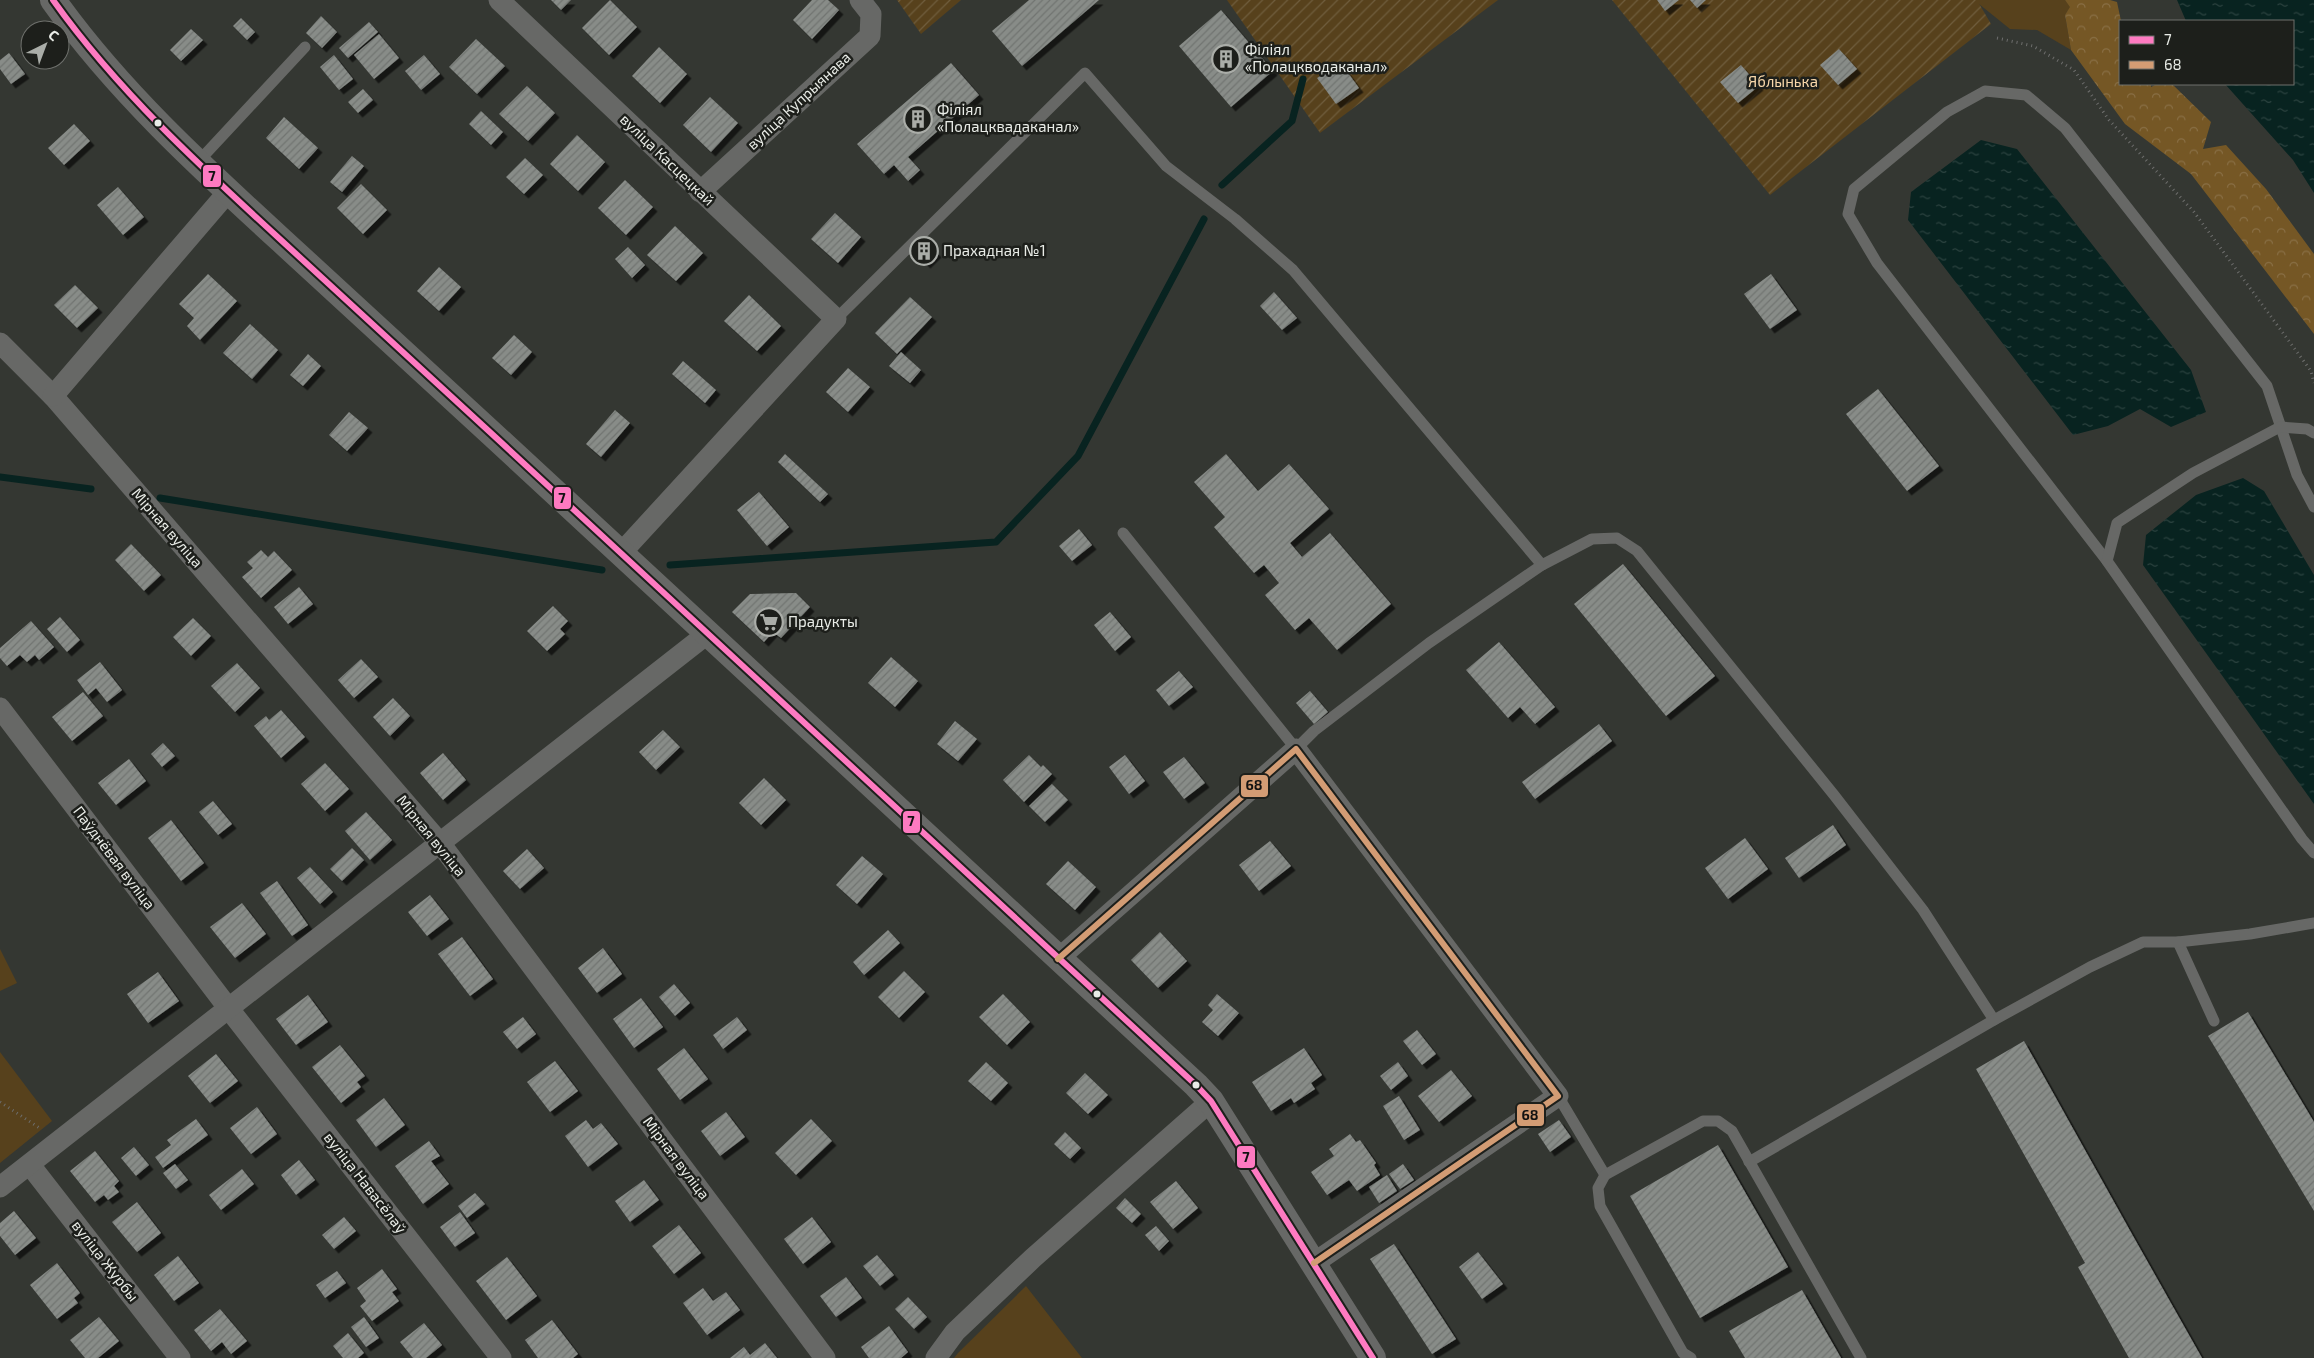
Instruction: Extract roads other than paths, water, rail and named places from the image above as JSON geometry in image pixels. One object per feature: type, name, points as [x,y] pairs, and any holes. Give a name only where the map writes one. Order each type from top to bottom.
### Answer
[{"type":"street","points":[[52,0],[83,43],[228,192],[622,552],[707,634],[1210,1101],[1373,1358]]},
{"type":"street","name":"вуліца Касцецкай","points":[[499,0],[836,319]]},
{"type":"street","name":"вуліца Купрыянава","points":[[700,192],[870,36],[871,14],[860,0]]},
{"type":"street","points":[[53,396],[228,192]]},
{"type":"street","points":[[622,552],[836,319]]},
{"type":"street","name":"Мірная вуліца","points":[[0,343],[53,396],[440,843],[825,1358]]},
{"type":"street","points":[[0,1187],[707,634]]},
{"type":"street","name":"Паўднёвая вуліца","points":[[0,708],[228,1009]]},
{"type":"street","points":[[1058,959],[1296,749],[1558,1096],[1314,1263]]},
{"type":"street","name":"вуліца Навасёлаў","points":[[228,1009],[501,1358]]},
{"type":"street","points":[[936,1358],[955,1332],[1026,1265],[1210,1101]]},
{"type":"street","name":"вуліца Журбы","points":[[30,1165],[180,1358]]},
{"type":"lane","points":[[198,162],[305,47]]},
{"type":"lane","points":[[836,319],[1085,73],[1166,166],[1235,219],[1293,270],[1542,566]]},
{"type":"lane","points":[[2314,506],[2297,475],[2267,386],[2065,128],[2026,95],[1985,91],[1947,112],[1854,189],[1848,214],[1877,263],[2107,561],[2302,840],[2314,853]]},
{"type":"lane","points":[[2107,561],[2117,523],[2193,473],[2280,427],[2308,429],[2314,433]]},
{"type":"lane","points":[[1123,533],[1296,749],[1314,731],[1429,643],[1542,566],[1592,539],[1617,538],[1636,551],[1834,795],[1911,895],[1994,1020]]},
{"type":"lane","points":[[1749,1162],[1994,1020],[2090,967],[2143,942],[2178,942],[2250,934],[2314,922]]},
{"type":"lane","points":[[2178,942],[2214,1021]]},
{"type":"lane","points":[[1558,1096],[1605,1176]]},
{"type":"lane","points":[[1691,1358],[1683,1353],[1600,1206],[1598,1188],[1605,1176],[1703,1121],[1718,1120],[1732,1130],[1861,1358]]},
{"type":"water","points":[[2177,0],[2314,0],[2314,193],[2293,160],[2226,85],[2294,85],[2294,20],[2186,20]]},
{"type":"water","points":[[1981,140],[2017,149],[2191,370],[2206,412],[2171,427],[2140,409],[2108,426],[2073,435],[1908,220],[1911,192]]},
{"type":"water","points":[[2243,478],[2264,491],[2314,575],[2314,804],[2143,565],[2146,535],[2196,495]]},
{"type":"waterway","points":[[1222,185],[1292,121],[1303,79]]},
{"type":"waterway","points":[[670,565],[996,542],[1078,456],[1204,219]]},
{"type":"waterway","points":[[0,477],[91,489]]},
{"type":"waterway","points":[[160,498],[602,570]]},
{"type":"place","name":"Філіял «Полацкводаканал»","points":[[1226,59]]},
{"type":"place","name":"Філіял «Полацквадаканал»","points":[[918,119]]},
{"type":"place","name":"Прахадная №1","points":[[924,251]]},
{"type":"place","name":"Прадукты","points":[[769,622]]},
{"type":"park label","name":"Яблынька","points":[[1783,82]]}]
